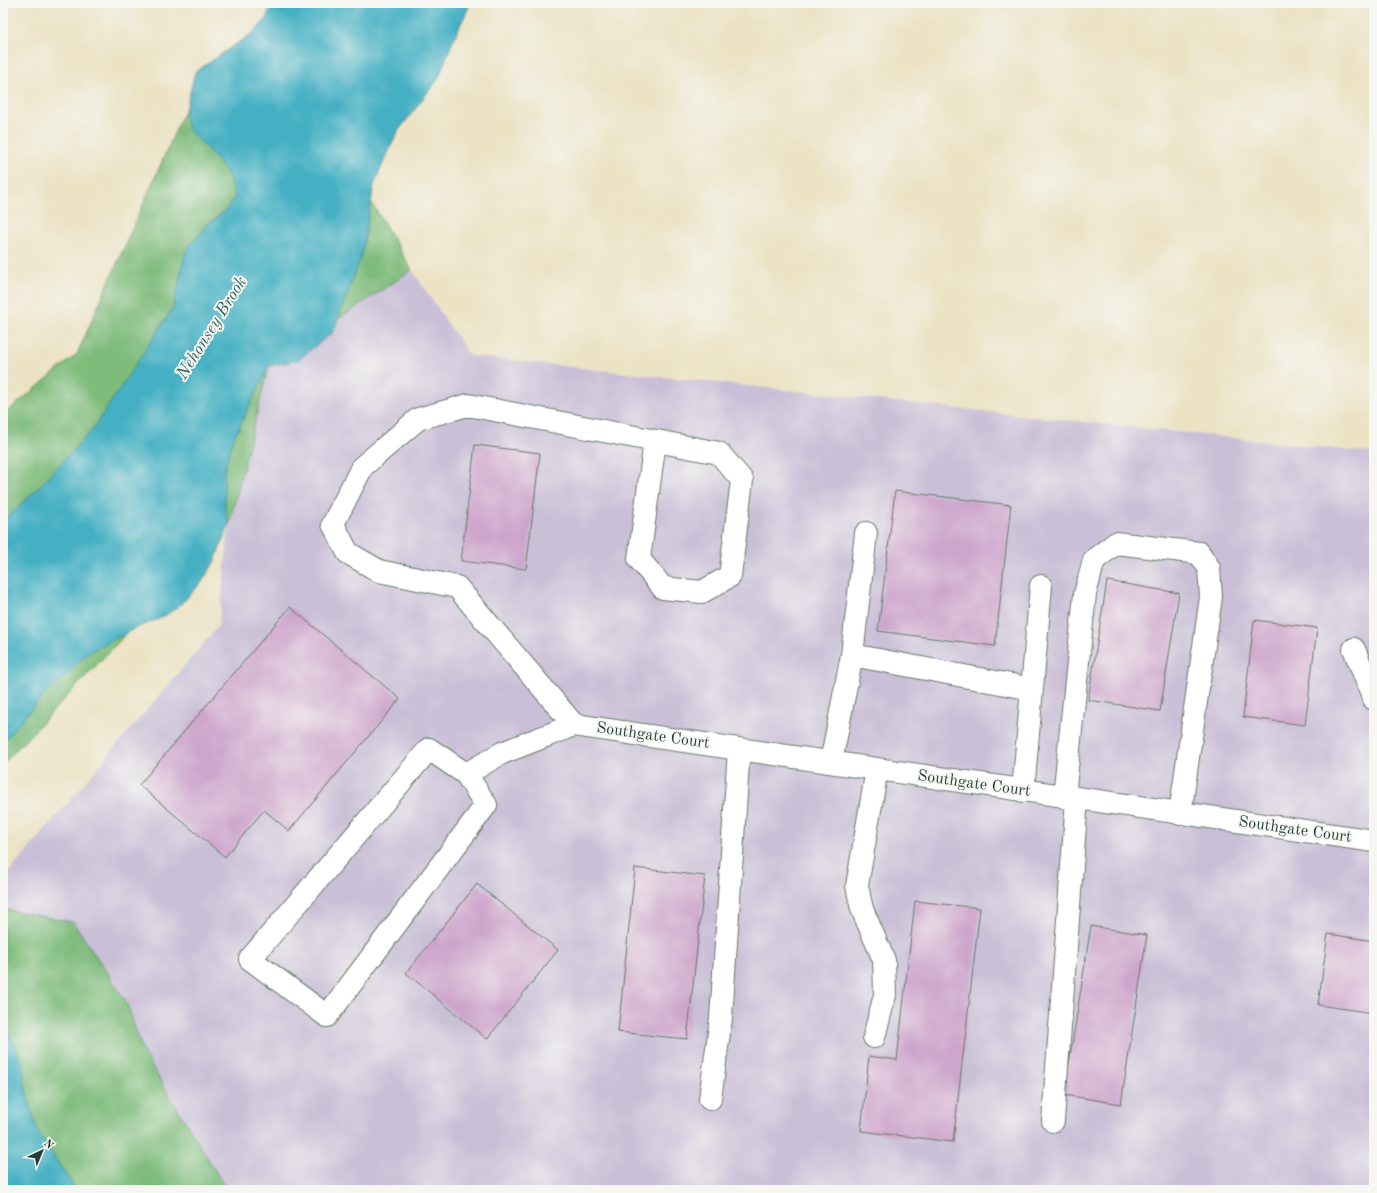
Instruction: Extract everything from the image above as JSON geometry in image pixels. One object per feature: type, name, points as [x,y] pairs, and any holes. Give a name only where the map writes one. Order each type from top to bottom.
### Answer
[{"type":"street","points":[[466,774],[502,753],[574,724],[457,587],[379,571],[348,553],[333,524],[362,467],[418,419],[468,405],[719,453],[742,480],[730,576],[702,592],[663,588],[639,559],[655,441]]},
{"type":"street","points":[[831,762],[852,655],[866,533]]},
{"type":"street","points":[[1053,1121],[1084,594],[1094,560],[1116,543],[1199,553],[1209,568],[1211,597],[1180,814]]},
{"type":"street","points":[[1022,791],[1041,586]]},
{"type":"street","points":[[1354,649],[1374,699]]},
{"type":"street","points":[[852,655],[1032,689]]},
{"type":"street","name":"Southgate Court","points":[[574,724],[1374,842]]},
{"type":"street","points":[[429,749],[466,774],[486,805],[327,1016],[250,959],[429,749]]},
{"type":"street","points":[[710,1099],[722,1003],[739,749]]},
{"type":"street","points":[[874,1037],[885,995],[884,960],[862,910],[857,886],[876,769]]},
{"type":"shaded area","points":[[412,270],[470,356],[1374,453],[1374,1190],[227,1190],[143,1052],[126,1001],[3,909],[3,879],[219,625],[229,525],[269,365]]},
{"type":"green space","points":[[204,66],[339,148],[412,270],[269,365],[229,525],[3,764],[3,415],[77,354]]},
{"type":"green space","points":[[3,909],[73,922],[126,1001],[143,1052],[227,1190],[3,1190]]},
{"type":"water","name":"Nehonsey Brook","points":[[274,3],[471,3],[455,36],[438,79],[399,130],[387,154],[374,185],[362,254],[333,332],[298,360],[269,366],[232,442],[224,471],[225,506],[229,525],[215,561],[202,582],[178,607],[161,618],[136,628],[89,652],[51,690],[48,690],[3,742],[3,521],[30,496],[93,429],[173,308],[186,250],[207,225],[225,211],[235,197],[227,173],[210,152],[189,131],[184,116],[195,72],[251,34],[263,23]]},
{"type":"water","points":[[3,1020],[22,1062],[26,1091],[38,1132],[76,1190],[3,1190]]},
{"type":"building","points":[[475,445],[540,453],[526,569],[461,561]]},
{"type":"building","points":[[895,491],[1011,505],[995,646],[878,631]]},
{"type":"building","points":[[1107,581],[1179,593],[1160,711],[1088,700]]},
{"type":"building","points":[[290,607],[400,699],[289,831],[264,810],[225,857],[139,785]]},
{"type":"building","points":[[1254,620],[1317,628],[1305,725],[1243,717]]},
{"type":"building","points":[[635,868],[705,876],[687,1039],[618,1032]]},
{"type":"building","points":[[477,884],[558,950],[487,1039],[406,973]]},
{"type":"building","points":[[915,901],[980,908],[953,1142],[861,1131],[869,1056],[897,1060]]},
{"type":"building","points":[[1091,926],[1147,935],[1121,1104],[1064,1095]]},
{"type":"building","points":[[1328,934],[1374,941],[1374,1013],[1318,1005]]}]
